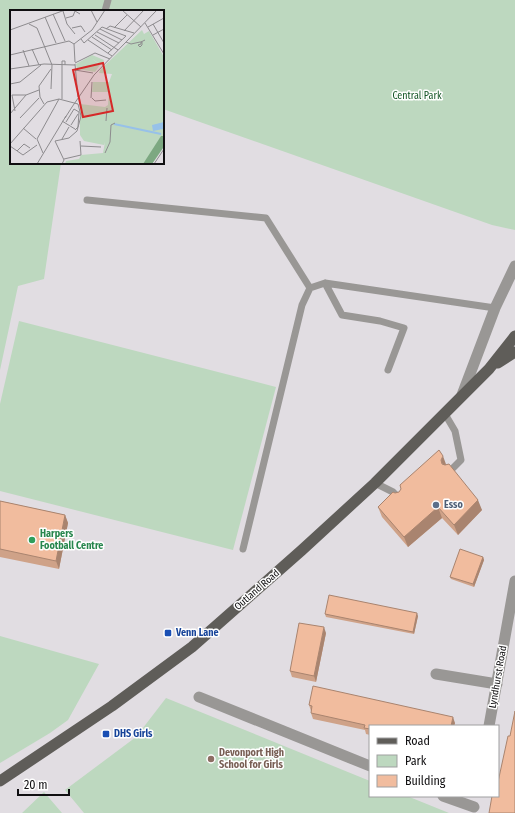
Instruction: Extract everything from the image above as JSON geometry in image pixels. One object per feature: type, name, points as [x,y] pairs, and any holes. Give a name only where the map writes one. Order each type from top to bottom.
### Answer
[{"type":"main road","name":"Outland Road","points":[[0,781],[118,702],[192,648],[375,483],[489,369],[515,336]]},
{"type":"main road","name":"Outland Road","points":[[489,369],[515,352]]},
{"type":"street","points":[[462,395],[495,308],[515,266]]},
{"type":"street","name":"Lyndhurst Road","points":[[489,725],[515,581]]},
{"type":"street","points":[[436,674],[497,684]]},
{"type":"street","points":[[199,697],[369,766]]},
{"type":"street","points":[[446,797],[474,805]]},
{"type":"lane","points":[[105,10],[108,0]]},
{"type":"lane","points":[[87,200],[266,218],[310,288]]},
{"type":"lane","points":[[325,283],[342,315],[380,321],[404,328],[388,370]]},
{"type":"lane","points":[[243,549],[302,305],[310,288],[325,283],[495,308]]},
{"type":"lane","points":[[445,414],[455,430],[461,460],[450,471]]},
{"type":"lane","points":[[375,483],[393,492],[400,499]]},
{"type":"green space","name":"Central Park","points":[[0,0],[515,0],[515,230],[492,225],[164,109],[164,10],[10,10],[10,164],[61,164],[44,279],[18,286],[0,370]]},
{"type":"green space","points":[[19,321],[276,387],[233,550],[0,491],[0,404]]},
{"type":"green space","points":[[0,636],[99,664],[68,720],[50,733],[0,763]]},
{"type":"green space","name":"Devonport High School for Girls","points":[[166,698],[369,781],[369,797],[409,797],[449,813],[84,813],[65,790],[136,737]]},
{"type":"green space","points":[[44,792],[62,813],[22,813]]},
{"type":"building","name":"Esso","points":[[439,450],[443,456],[441,460],[442,464],[449,464],[478,500],[454,525],[438,507],[404,537],[378,507],[393,492],[399,492],[401,489],[400,485]]},
{"type":"building","name":"Harpers Football Centre","points":[[0,501],[65,515],[56,561],[0,549]]},
{"type":"building","points":[[460,549],[483,557],[473,584],[450,577]]},
{"type":"building","points":[[329,595],[417,613],[413,632],[325,614]]},
{"type":"building","points":[[299,623],[324,627],[314,676],[290,671]]},
{"type":"building","points":[[313,686],[453,717],[451,725],[369,725],[369,729],[364,728],[365,725],[311,713],[312,706],[309,705]]},
{"type":"building","points":[[515,711],[515,813],[489,813],[492,797],[499,797],[499,777],[508,736],[510,736]]},
{"type":"place","name":"Esso","points":[[436,505]]},
{"type":"place","name":"Harpers Football Centre","points":[[32,540]]},
{"type":"place","name":"Venn Lane","points":[[168,633]]},
{"type":"place","name":"DHS Girls","points":[[106,734]]},
{"type":"place","name":"Devonport High School for Girls","points":[[211,759]]}]
